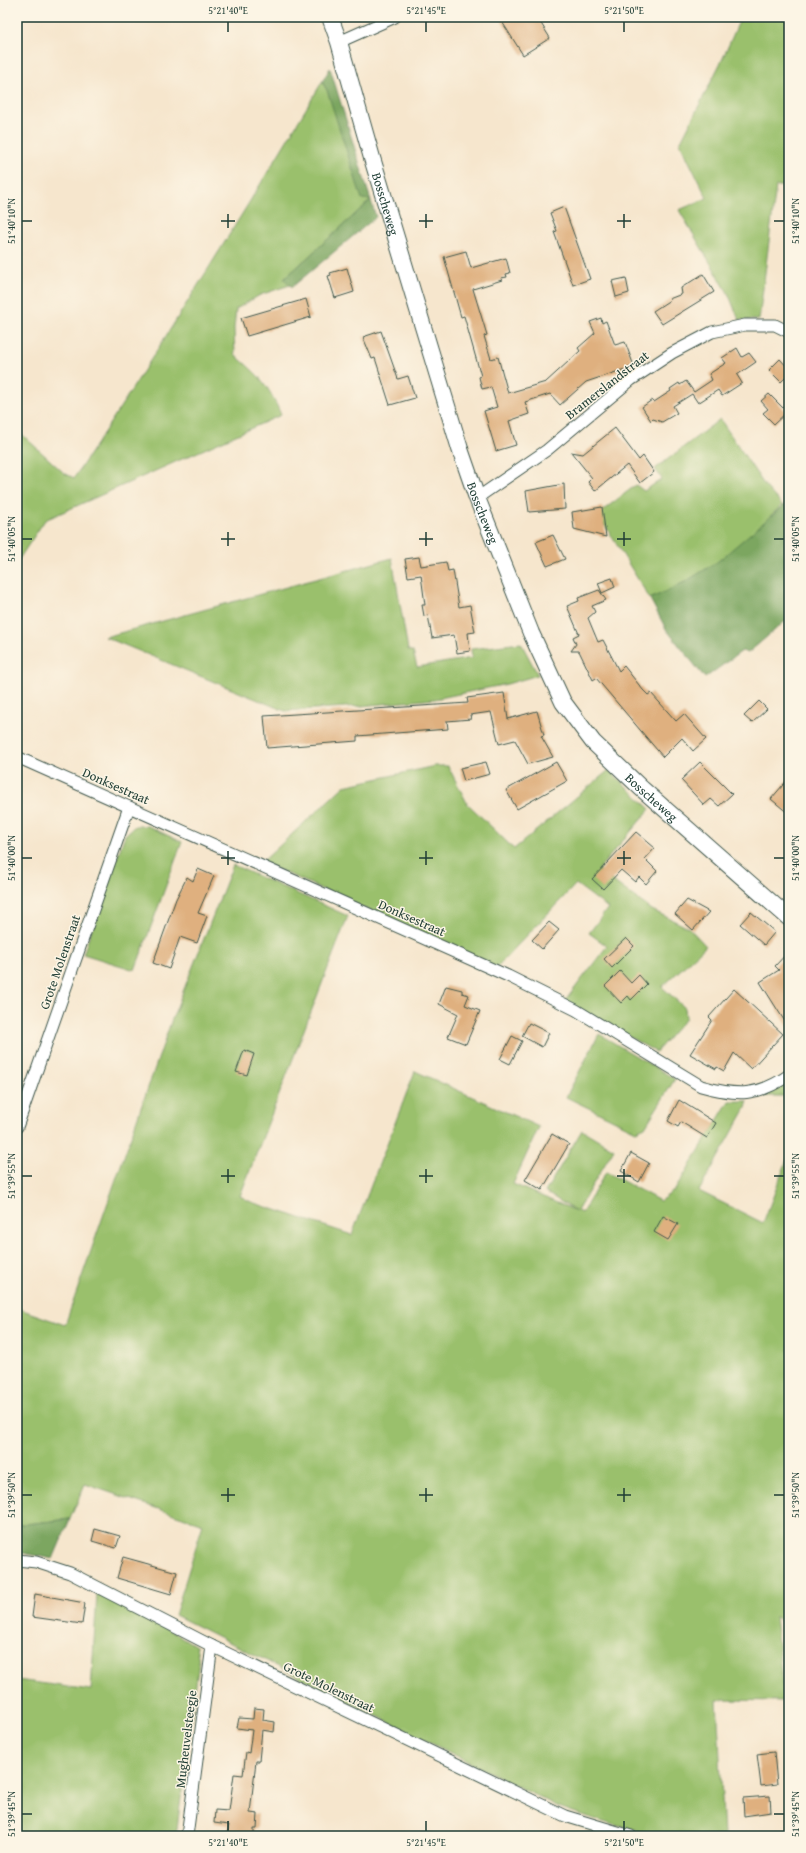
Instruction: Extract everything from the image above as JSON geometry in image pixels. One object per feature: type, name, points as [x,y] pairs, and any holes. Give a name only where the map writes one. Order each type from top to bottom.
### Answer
[{"type":"street","name":"Bosscheweg","points":[[330,17],[339,42],[376,173],[460,449],[477,498],[531,633],[563,702],[593,742],[641,788],[789,918]]},
{"type":"street","points":[[339,42],[395,17]]},
{"type":"street","name":"Bramerslandstraat","points":[[477,498],[547,450],[631,380],[672,354],[712,332],[746,325],[775,325],[789,332]]},
{"type":"street","name":"Donksestraat","points":[[17,756],[508,976],[576,1010],[701,1086],[724,1093],[744,1094],[763,1090],[789,1075]]},
{"type":"street","name":"Grote Molenstraat","points":[[17,1127],[129,807]]},
{"type":"street","name":"Grote Molenstraat","points":[[17,1560],[36,1562],[70,1573],[212,1646],[565,1816],[631,1836]]},
{"type":"street","name":"Mugheuvelsteegje","points":[[187,1836],[212,1646]]},
{"type":"street","points":[[785,1836],[789,1835]]},
{"type":"green space","points":[[741,17],[789,17],[789,186],[776,186],[759,320],[739,320],[728,293],[679,210],[707,198],[680,143],[723,58]]},
{"type":"green space","points":[[330,68],[371,200],[362,199],[327,90],[322,82]]},
{"type":"green space","points":[[322,82],[327,90],[371,200],[284,279],[290,285],[260,295],[236,309],[234,328],[235,355],[262,381],[272,396],[281,415],[45,520],[17,562],[17,430],[64,473],[74,478],[200,282]]},
{"type":"green space","points":[[371,200],[376,217],[292,287],[284,279]]},
{"type":"green space","points":[[720,419],[765,486],[782,505],[743,542],[718,562],[693,577],[650,599],[598,514],[636,485],[644,491],[662,479],[655,469]]},
{"type":"green space","points":[[789,501],[789,618],[748,653],[742,651],[705,678],[666,629],[650,599],[685,582],[717,562]]},
{"type":"green space","points":[[392,558],[408,650],[413,652],[417,667],[472,658],[471,649],[521,643],[538,675],[507,684],[435,699],[285,711],[105,637]]},
{"type":"green space","points":[[435,766],[448,766],[467,803],[514,849],[609,770],[650,809],[598,870],[652,910],[689,928],[706,946],[662,987],[685,1008],[686,1018],[656,1052],[565,1001],[607,946],[589,933],[608,908],[576,884],[496,968],[262,862],[344,786]]},
{"type":"green space","points":[[135,826],[148,826],[182,842],[135,970],[83,954],[125,835]]},
{"type":"green space","points":[[233,865],[348,916],[240,1196],[251,1202],[352,1235],[415,1071],[539,1127],[513,1184],[576,1211],[545,1192],[582,1130],[614,1149],[577,1211],[582,1213],[606,1172],[660,1201],[675,1190],[729,1101],[748,1101],[746,1108],[699,1191],[763,1223],[789,1155],[789,1626],[783,1624],[775,1616],[784,1701],[717,1700],[724,1836],[680,1837],[652,1834],[612,1824],[559,1807],[175,1615],[203,1524],[85,1484],[70,1519],[17,1525],[17,1308],[65,1325],[171,1022]]},
{"type":"green space","points":[[599,1034],[675,1079],[645,1127],[636,1131],[566,1097]]},
{"type":"green space","points":[[789,1080],[789,1096],[763,1096],[774,1091]]},
{"type":"green space","points":[[70,1519],[53,1559],[17,1552],[17,1525]]},
{"type":"green space","points":[[97,1593],[175,1633],[196,1646],[199,1661],[176,1836],[17,1836],[17,1680],[91,1690]]},
{"type":"building","points":[[499,17],[537,17],[550,38],[523,55]]},
{"type":"building","points":[[564,207],[590,279],[573,285],[554,232],[557,231],[550,213]]},
{"type":"building","points":[[466,251],[471,268],[506,258],[510,273],[506,274],[507,277],[473,289],[487,335],[484,336],[491,359],[498,357],[508,393],[546,382],[580,351],[578,348],[595,333],[590,322],[601,318],[602,323],[606,321],[615,345],[625,342],[634,366],[586,382],[560,405],[550,394],[525,402],[529,414],[509,421],[516,445],[496,451],[484,411],[497,407],[491,387],[482,389],[479,377],[481,376],[464,316],[461,317],[444,257]]},
{"type":"building","points":[[347,268],[354,292],[335,298],[328,276],[331,275],[330,273]]},
{"type":"building","points":[[703,274],[714,292],[662,324],[653,311],[670,300],[669,299],[682,294],[681,288]]},
{"type":"building","points":[[626,278],[629,293],[616,297],[612,281]]},
{"type":"building","points":[[306,299],[311,317],[247,336],[241,318]]},
{"type":"building","points":[[381,331],[398,379],[408,376],[415,398],[390,405],[375,358],[372,359],[363,337]]},
{"type":"building","points":[[737,348],[742,357],[749,353],[756,362],[737,375],[742,383],[722,396],[718,390],[698,403],[692,394],[673,406],[677,413],[662,422],[653,419],[651,421],[642,407],[652,400],[654,402],[671,391],[670,389],[679,383],[680,385],[686,381],[694,392],[712,380],[709,374],[726,363],[722,358]]},
{"type":"building","points":[[780,359],[789,369],[789,374],[781,382],[769,370]]},
{"type":"building","points":[[769,394],[787,412],[774,424],[763,413],[768,409],[761,401]]},
{"type":"building","points":[[615,428],[639,460],[643,456],[654,472],[640,483],[627,465],[595,491],[588,482],[592,478],[571,452],[583,454]]},
{"type":"building","points":[[564,484],[565,509],[529,512],[526,491]]},
{"type":"building","points":[[602,507],[606,537],[574,529],[572,512]]},
{"type":"building","points":[[553,535],[565,559],[547,566],[536,542]]},
{"type":"building","points":[[419,557],[421,566],[446,562],[448,571],[453,570],[459,607],[470,605],[475,632],[468,633],[470,651],[457,653],[454,635],[432,638],[428,615],[424,616],[422,605],[425,605],[421,575],[408,577],[405,559]]},
{"type":"building","points":[[612,578],[615,587],[602,593],[598,583]]},
{"type":"building","points":[[599,590],[606,600],[592,606],[595,612],[588,618],[598,642],[603,640],[619,671],[624,666],[643,690],[648,695],[651,693],[676,721],[684,714],[706,739],[693,751],[682,738],[663,757],[596,678],[593,680],[579,651],[571,651],[576,644],[573,637],[579,634],[567,606],[579,601],[578,598]]},
{"type":"building","points":[[504,693],[508,719],[537,711],[544,735],[541,736],[553,757],[528,764],[515,740],[499,744],[491,712],[470,715],[471,719],[447,721],[448,729],[357,736],[357,741],[267,748],[264,716],[468,703],[467,698]]},
{"type":"building","points":[[759,701],[767,709],[752,723],[744,716]]},
{"type":"building","points":[[486,762],[490,774],[464,781],[460,768]]},
{"type":"building","points":[[556,762],[567,781],[517,809],[506,790]]},
{"type":"building","points":[[700,762],[732,794],[719,806],[711,799],[704,805],[681,780]]},
{"type":"building","points":[[789,778],[789,814],[771,799]]},
{"type":"building","points":[[636,832],[655,848],[645,859],[657,871],[646,884],[639,877],[635,882],[621,870],[603,889],[592,879]]},
{"type":"building","points":[[198,869],[214,876],[198,913],[207,916],[197,943],[180,937],[169,969],[153,963],[176,899],[187,877],[193,881]]},
{"type":"building","points":[[687,900],[709,912],[693,930],[675,914]]},
{"type":"building","points":[[751,912],[775,932],[764,945],[740,924]]},
{"type":"building","points":[[549,922],[559,930],[542,949],[532,940]]},
{"type":"building","points":[[626,938],[634,946],[612,968],[604,959]]},
{"type":"building","points":[[789,951],[789,1028],[760,982],[779,970],[775,966]]},
{"type":"building","points":[[620,971],[631,983],[639,975],[647,984],[631,1000],[628,996],[621,1003],[605,986]]},
{"type":"building","points":[[446,986],[462,990],[462,993],[469,995],[465,1005],[480,1011],[466,1044],[448,1037],[458,1014],[439,1004]]},
{"type":"building","points":[[734,989],[783,1034],[751,1069],[734,1053],[724,1071],[717,1067],[716,1069],[690,1054],[712,1020],[709,1017]]},
{"type":"building","points":[[529,1023],[549,1033],[542,1047],[522,1036]]},
{"type":"building","points":[[512,1036],[522,1041],[510,1064],[500,1059]]},
{"type":"building","points":[[244,1050],[254,1054],[247,1075],[236,1072]]},
{"type":"building","points":[[679,1100],[716,1123],[707,1138],[681,1122],[678,1127],[668,1121]]},
{"type":"building","points":[[552,1134],[569,1144],[542,1190],[525,1180]]},
{"type":"building","points":[[631,1153],[649,1163],[639,1182],[621,1171]]},
{"type":"building","points":[[663,1216],[678,1224],[668,1240],[654,1232]]},
{"type":"building","points":[[95,1529],[120,1536],[116,1548],[92,1541]]},
{"type":"building","points":[[123,1557],[177,1572],[171,1594],[117,1578]]},
{"type":"building","points":[[35,1594],[85,1603],[82,1624],[32,1617]]},
{"type":"building","points":[[254,1708],[264,1709],[263,1720],[275,1722],[274,1732],[262,1730],[259,1761],[256,1761],[250,1813],[258,1814],[257,1829],[254,1829],[254,1836],[227,1836],[229,1825],[214,1823],[215,1810],[229,1811],[234,1774],[243,1775],[246,1752],[249,1753],[252,1730],[237,1728],[239,1718],[253,1719]]},
{"type":"building","points":[[774,1752],[777,1784],[761,1786],[757,1754]]},
{"type":"building","points":[[770,1796],[771,1812],[744,1816],[743,1798]]}]
